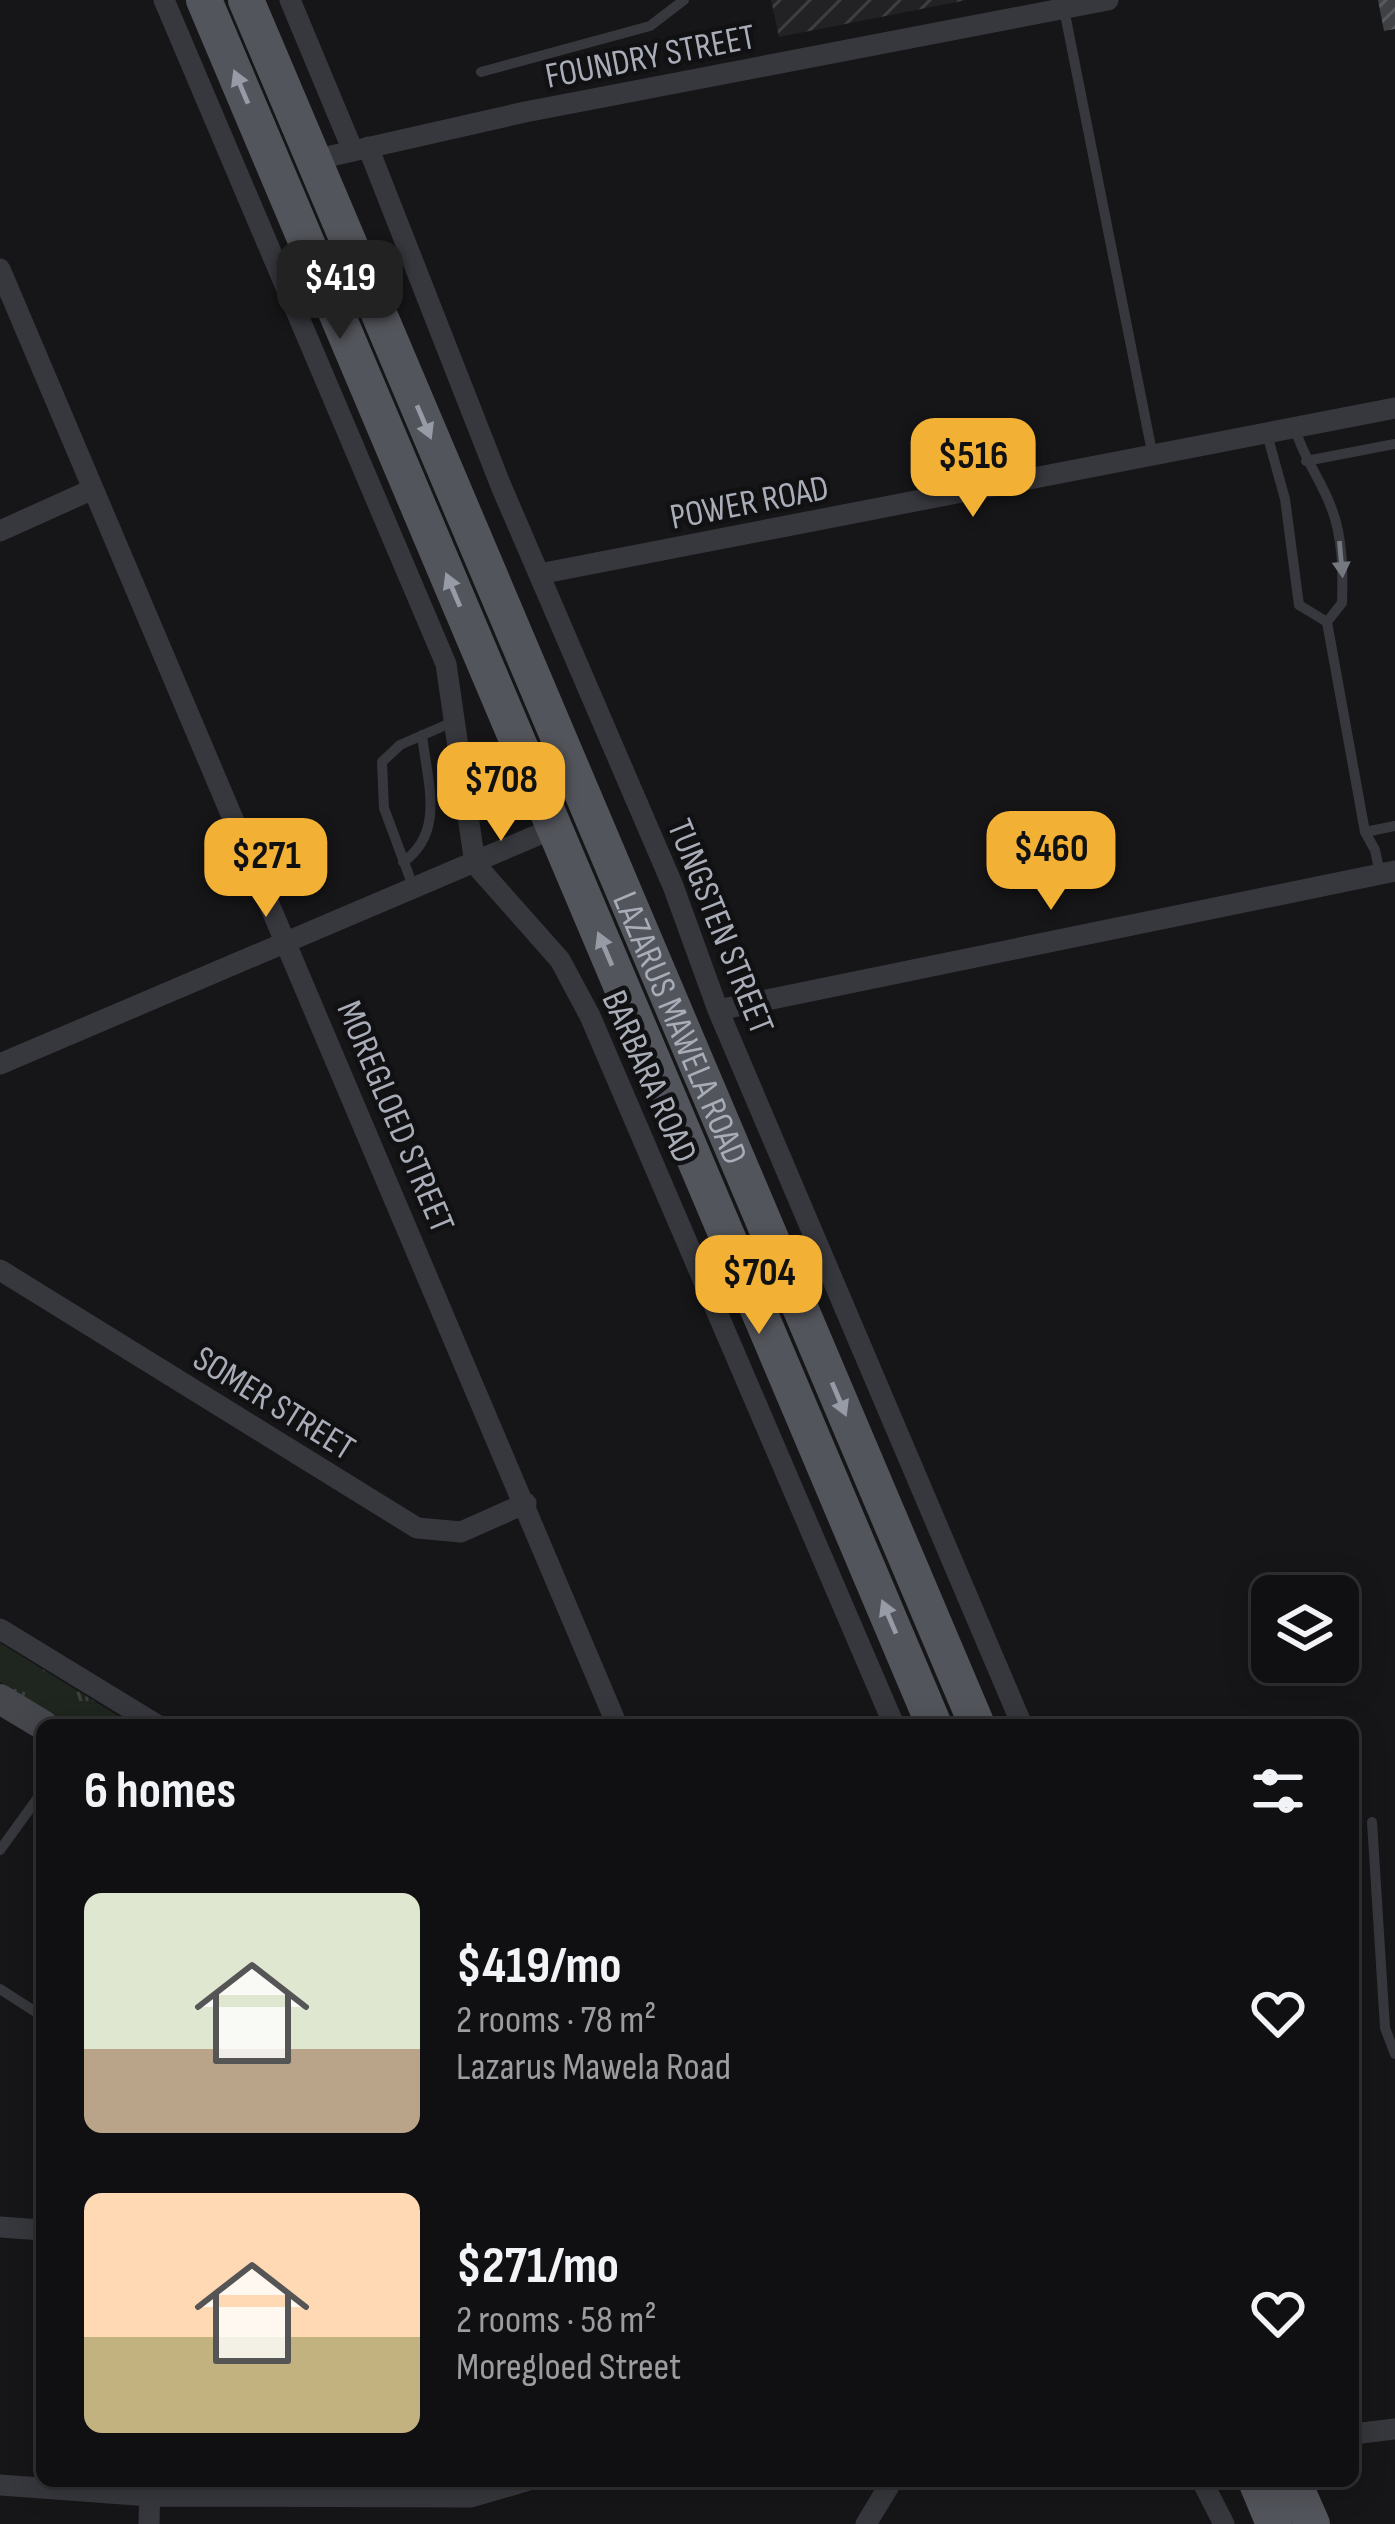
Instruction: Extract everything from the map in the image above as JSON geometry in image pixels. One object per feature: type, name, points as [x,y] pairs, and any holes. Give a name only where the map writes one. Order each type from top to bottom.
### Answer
[{"type":"main road","name":"LAZARUS MAWELA ROAD","points":[[204,0],[931,1719]]},
{"type":"main road","name":"LAZARUS MAWELA ROAD","points":[[246,0],[974,1719]]},
{"type":"main road","points":[[542,698],[560,780],[554,828]]},
{"type":"main road","points":[[0,1699],[36,1721]]},
{"type":"main road","points":[[1259,2487],[1274,2524]]},
{"type":"main road","points":[[1296,2487],[1312,2524]]},
{"type":"street","points":[[164,0],[441,650],[456,720],[475,864]]},
{"type":"street","name":"TUNGSTEN STREET","points":[[290,0],[360,149],[673,886],[718,1010],[1019,1719]]},
{"type":"street","name":"FOUNDRY STREET","points":[[278,174],[313,159],[524,112],[1108,0]]},
{"type":"street","name":"MOREGLOED STREET","points":[[0,268],[615,1719]]},
{"type":"street","name":"POWER ROAD","points":[[539,574],[1395,408]]},
{"type":"street","points":[[0,531],[93,489]]},
{"type":"street","points":[[0,1064],[554,828]]},
{"type":"street","name":"BARBARA ROAD","points":[[475,864],[560,960],[580,995],[891,1719]]},
{"type":"street","points":[[718,1010],[1387,872]]},
{"type":"street","name":"SOMER STREET","points":[[0,1270],[417,1528],[461,1532],[526,1503]]},
{"type":"street","points":[[0,1629],[147,1719]]},
{"type":"street","points":[[0,2227],[36,2230]]},
{"type":"street","points":[[1359,2433],[1395,2429]]},
{"type":"street","points":[[0,2485],[36,2486]]},
{"type":"street","points":[[100,2487],[471,2497],[505,2487]]},
{"type":"street","points":[[866,2524],[888,2487]]},
{"type":"street","points":[[1205,2487],[1224,2524]]},
{"type":"street","points":[[149,2524],[150,2488]]},
{"type":"lane","points":[[481,72],[650,26],[685,0]]},
{"type":"lane","points":[[1064,9],[1153,457]]},
{"type":"lane","points":[[1295,428],[1306,461],[1331,504],[1339,536],[1342,603],[1328,622],[1364,832],[1387,872]]},
{"type":"lane","points":[[1267,434],[1285,499],[1299,605],[1328,622]]},
{"type":"lane","points":[[1306,461],[1395,444]]},
{"type":"lane","points":[[414,889],[384,808],[382,762],[400,745],[456,720]]},
{"type":"lane","points":[[403,862],[419,851],[431,816],[422,735]]},
{"type":"lane","points":[[1364,832],[1395,826]]},
{"type":"lane","points":[[0,1850],[36,1800]]},
{"type":"lane","points":[[1372,1822],[1385,2028],[1395,2054]]},
{"type":"lane","points":[[0,1989],[36,2012]]},
{"type":"shaded area","points":[[771,0],[967,0],[779,37]]},
{"type":"green space","points":[[0,1643],[123,1719],[60,1719],[0,1682]]},
{"type":"building","points":[[1378,0],[1395,0],[1395,29],[1384,31]]}]
